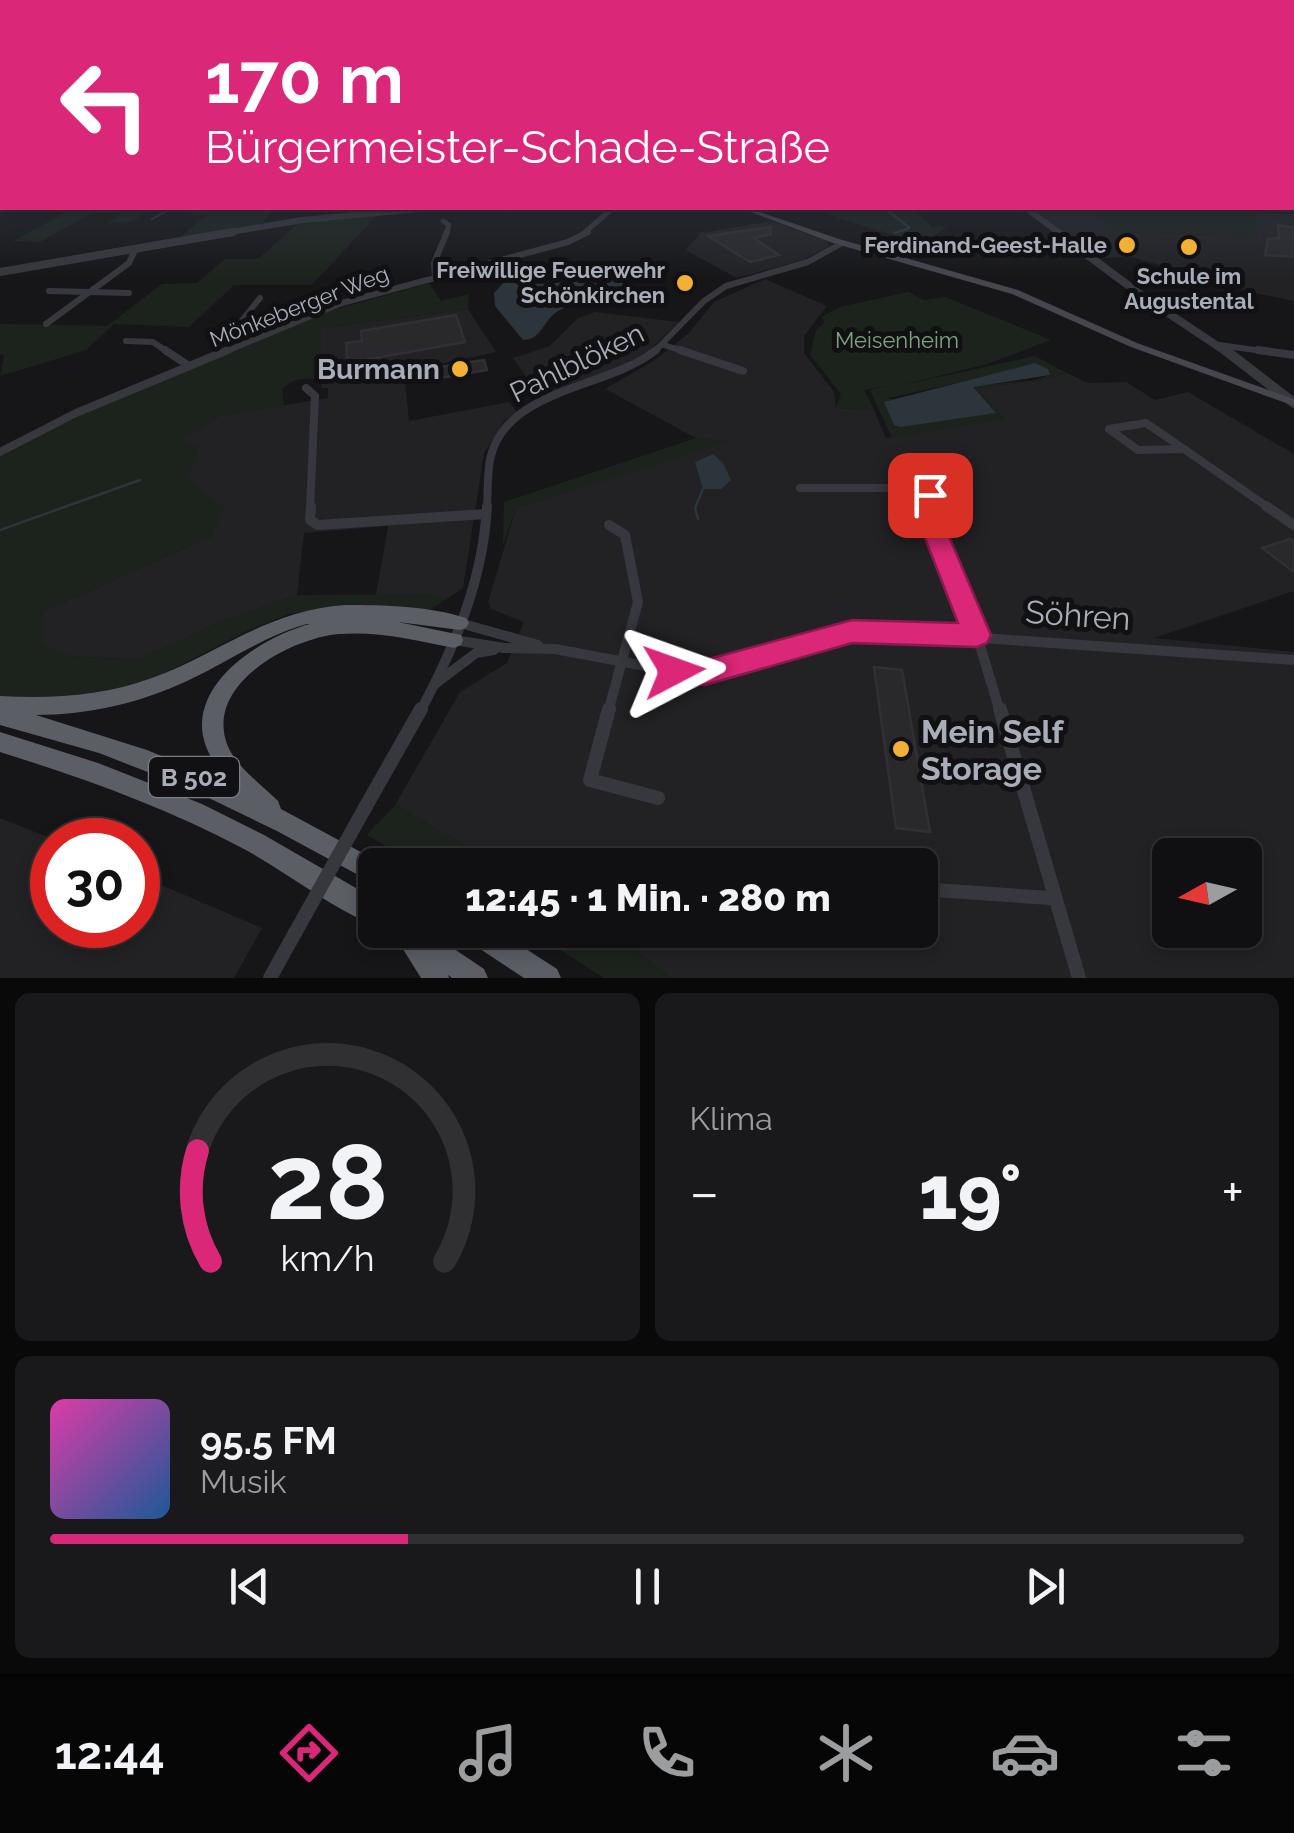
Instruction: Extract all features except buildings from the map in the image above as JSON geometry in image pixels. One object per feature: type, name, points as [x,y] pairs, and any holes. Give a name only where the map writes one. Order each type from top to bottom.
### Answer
[{"type":"highway","points":[[0,705],[37,708],[98,703],[138,693],[270,629],[305,617],[356,613],[457,631]]},
{"type":"highway","points":[[276,815],[230,768],[214,741],[215,711],[226,688],[247,662],[276,643],[324,628],[457,631]]},
{"type":"highway","name":"B 502","points":[[0,716],[81,736],[189,775],[276,815],[358,862]]},
{"type":"highway","name":"B 502","points":[[0,742],[58,759],[177,805],[257,843],[358,903]]},
{"type":"highway","points":[[416,948],[436,978]]},
{"type":"highway","points":[[431,948],[475,978]]},
{"type":"highway","points":[[502,948],[548,978]]},
{"type":"main road","points":[[748,210],[842,243],[1015,292],[1134,345],[1294,403]]},
{"type":"street","points":[[0,272],[319,218],[408,210]]},
{"type":"street","name":"Mönkeberger Weg","points":[[0,452],[76,413],[367,294],[568,242],[588,232],[611,210]]},
{"type":"street","points":[[1029,210],[1141,295],[1236,356],[1294,403]]},
{"type":"street","points":[[435,278],[433,259],[449,225],[443,221]]},
{"type":"street","name":"Pahlblöken","points":[[366,806],[457,631],[480,566],[490,458],[507,423],[540,403],[635,366],[664,345],[723,287],[810,261],[842,243]]},
{"type":"street","points":[[46,324],[129,263],[136,248]]},
{"type":"street","points":[[49,291],[129,293]]},
{"type":"street","points":[[260,298],[240,322],[262,336]]},
{"type":"street","points":[[126,342],[154,342],[189,366]]},
{"type":"street","points":[[664,345],[743,371]]},
{"type":"street","points":[[1219,345],[1294,355]]},
{"type":"street","points":[[1230,379],[1240,369],[1236,356]]},
{"type":"street","points":[[1244,384],[1252,378],[1250,367]]},
{"type":"street","points":[[306,388],[315,396],[310,520],[318,526],[486,514]]},
{"type":"street","points":[[1185,449],[1138,450],[1109,429],[1146,423],[1185,449],[1294,525]]},
{"type":"street","points":[[800,488],[914,488],[930,495],[930,520],[977,635],[1050,898],[1078,978]]},
{"type":"street","points":[[609,525],[625,536],[638,602],[626,660],[590,780],[658,798]]},
{"type":"street","points":[[457,631],[555,649]]},
{"type":"street","name":"Söhren","points":[[457,631],[504,648],[555,649],[681,673],[705,673],[852,631],[977,635],[1294,660]]},
{"type":"street","points":[[430,689],[476,653],[504,648]]},
{"type":"street","points":[[270,978],[366,806]]},
{"type":"street","points":[[938,890],[1050,898]]},
{"type":"shaded area","name":"Schule im Augustental","points":[[1035,210],[1094,210],[1116,232],[1257,236],[1253,212],[1294,214],[1294,301],[1132,257],[1099,258]]},
{"type":"shaded area","points":[[771,221],[827,241],[829,246],[803,260],[737,278],[685,250],[701,233]]},
{"type":"shaded area","points":[[620,278],[626,281],[626,298],[568,306],[554,314],[530,339],[523,340],[495,306],[494,293],[504,282],[540,284]]},
{"type":"shaded area","points":[[765,279],[827,306],[804,336],[804,353],[834,392],[836,408],[874,410],[886,438],[1003,419],[977,388],[1067,373],[1088,383],[1126,382],[1155,400],[1188,392],[1294,454],[1294,591],[1154,638],[1294,652],[1294,978],[671,978],[632,948],[938,948],[938,848],[470,848],[395,805],[460,692],[507,663],[524,622],[491,609],[488,602],[516,508],[725,442],[696,438],[605,389],[655,360],[689,333],[714,302]]},
{"type":"shaded area","points":[[468,309],[496,352],[404,372],[409,421],[509,402],[517,412],[505,420],[484,453],[463,588],[448,598],[376,595],[388,526],[304,533],[297,595],[225,620],[138,660],[68,656],[44,645],[44,611],[212,536],[187,478],[180,440],[219,416],[328,398],[328,388],[322,388],[321,380],[321,328]]},
{"type":"shaded area","points":[[595,312],[679,322],[645,354],[594,379],[541,398],[513,358],[550,346],[578,318]]},
{"type":"shaded area","points":[[1035,363],[1048,369],[1050,375],[973,387],[996,413],[900,427],[894,425],[884,402]]},
{"type":"shaded area","points":[[713,454],[723,463],[731,480],[721,489],[703,489],[695,462]]},
{"type":"shaded area","points":[[0,818],[30,830],[30,948],[160,948],[160,884],[262,928],[234,978],[0,978]]},
{"type":"green space","points":[[70,210],[170,210],[146,211],[133,221],[108,223],[121,213],[92,213],[40,242],[13,241]]},
{"type":"green space","points":[[192,210],[272,210],[260,226],[179,238],[208,214],[190,214]]},
{"type":"green space","points":[[833,210],[915,210],[932,227],[947,226],[924,245],[827,214]]},
{"type":"green space","points":[[1094,210],[1253,210],[1257,236],[1116,232]]},
{"type":"green space","points":[[378,214],[312,285],[234,285],[189,327],[114,324],[86,350],[0,376],[4,355],[0,354],[0,324],[107,326],[162,284],[197,283],[225,259],[258,259],[300,222]]},
{"type":"green space","points":[[429,283],[441,301],[469,294],[468,309],[321,328],[321,380],[296,381],[282,389],[284,406],[219,416],[181,440],[200,446],[187,478],[224,508],[212,536],[44,611],[44,644],[68,656],[138,660],[225,620],[297,595],[429,594],[448,598],[427,612],[339,606],[289,614],[137,687],[42,701],[0,696],[0,456],[83,414],[327,312]]},
{"type":"green space","name":"Meisenheim","points":[[908,292],[924,300],[945,297],[1051,340],[987,364],[898,386],[1035,356],[1067,373],[1037,381],[978,388],[1005,419],[892,438],[870,390],[886,386],[864,390],[874,410],[836,408],[841,394],[810,355],[816,330],[825,322],[821,317],[840,307]],"holes":[[[1050,375],[972,386],[995,413],[949,417],[888,398],[961,382]]]},
{"type":"green space","points":[[696,438],[728,442],[516,508],[503,545],[504,502]]},
{"type":"green space","points":[[395,805],[470,848],[389,848],[367,835]]},
{"type":"green space","points":[[557,948],[632,948],[671,978],[604,978]]},
{"type":"waterway","points":[[152,219],[168,210]]},
{"type":"waterway","points":[[887,210],[910,228],[894,233]]},
{"type":"waterway","points":[[0,530],[140,480]]},
{"type":"waterway","points":[[698,519],[695,508],[703,489]]},
{"type":"place","name":"Ferdinand-Geest-Halle","points":[[1127,245]]},
{"type":"place","name":"Schule im Augustental","points":[[1189,247]]},
{"type":"place","name":"Freiwillige Feuerwehr Schönkirchen","points":[[685,283]]},
{"type":"place","name":"Burmann","points":[[460,369]]},
{"type":"place","name":"Mein Self Storage","points":[[901,749]]},
{"type":"route","points":[[674,671],[705,673],[852,631],[977,635],[930,520],[930,495]]}]
